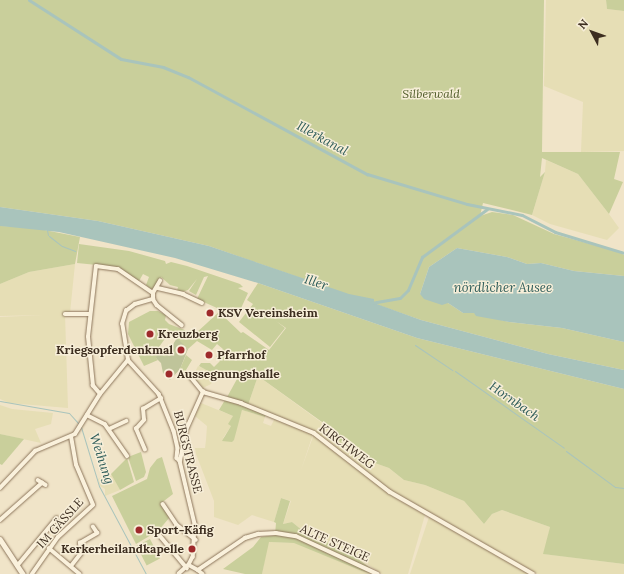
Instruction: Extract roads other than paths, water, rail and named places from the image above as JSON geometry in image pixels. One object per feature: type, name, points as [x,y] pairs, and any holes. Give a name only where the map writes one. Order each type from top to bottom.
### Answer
[{"type":"main road","points":[[0,539],[23,574]]},
{"type":"street","points":[[100,394],[93,386],[89,361],[90,314],[96,266],[118,269],[153,293]]},
{"type":"street","points":[[160,281],[158,288],[153,293],[153,299],[157,305],[182,325]]},
{"type":"street","points":[[158,288],[183,294],[202,303]]},
{"type":"street","points":[[0,488],[35,451],[71,437],[79,429],[100,394],[128,360],[123,316],[135,304],[153,299]]},
{"type":"street","points":[[65,314],[90,314]]},
{"type":"street","name":"BURGSTRASSE","points":[[128,360],[161,398],[174,431],[178,448],[177,458],[180,461],[195,524],[196,540],[188,567]]},
{"type":"street","points":[[180,461],[186,430],[203,392],[191,377]]},
{"type":"street","name":"KIRCHWEG","points":[[203,392],[241,403],[310,430],[390,492],[533,574]]},
{"type":"street","points":[[145,450],[136,429],[144,420],[143,409],[161,398]]},
{"type":"street","points":[[87,415],[109,429],[127,456]]},
{"type":"street","points":[[109,429],[126,421]]},
{"type":"street","name":"IM GÄSSLE","points":[[32,574],[49,548],[70,524],[93,505],[76,465],[71,437]]},
{"type":"street","points":[[0,520],[40,481],[46,485]]},
{"type":"street","points":[[163,504],[177,525],[196,540]]},
{"type":"street","points":[[18,566],[57,518]]},
{"type":"street","points":[[71,566],[81,553],[80,543],[97,533],[92,527]]},
{"type":"street","points":[[157,532],[188,567],[198,570],[203,574]]},
{"type":"street","name":"ALTE STEIGE","points":[[198,570],[232,545],[252,535],[283,533],[337,554],[378,574]]},
{"type":"street","points":[[49,548],[80,574]]},
{"type":"street","points":[[179,574],[188,567]]},
{"type":"water","name":"Iller","points":[[0,207],[98,221],[209,246],[349,294],[374,299],[374,303],[421,320],[548,354],[624,370],[624,389],[417,338],[258,283],[175,258],[59,232],[0,226]]},
{"type":"water","name":"nördlicher Ausee","points":[[457,248],[507,257],[527,264],[541,263],[574,271],[624,276],[624,342],[562,328],[509,322],[476,316],[474,313],[463,313],[448,303],[442,305],[424,299],[420,294],[429,267]]},
{"type":"waterway","name":"Illerkanal","points":[[29,0],[121,59],[163,67],[188,77],[367,174],[467,204],[522,215],[555,232],[624,253]]},
{"type":"waterway","points":[[371,303],[400,298],[408,290],[422,257],[487,209]]},
{"type":"waterway","points":[[47,230],[48,235]]},
{"type":"waterway","points":[[49,236],[62,246],[75,251]]},
{"type":"waterway","name":"Hornbach","points":[[415,345],[452,370]]},
{"type":"waterway","name":"Hornbach","points":[[455,371],[564,448]]},
{"type":"waterway","name":"Weihung","points":[[0,401],[69,413],[79,424]]},
{"type":"waterway","name":"Weihung","points":[[81,427],[99,486],[146,574]]},
{"type":"waterway","name":"Hornbach","points":[[566,451],[615,487],[624,488]]},
{"type":"place","name":"KSV Vereinsheim","points":[[210,313]]},
{"type":"place","name":"Kreuzberg","points":[[150,334]]},
{"type":"place","name":"Kriegsopferdenkmal","points":[[181,350]]},
{"type":"place","name":"Pfarrhof","points":[[209,355]]},
{"type":"place","name":"Aussegnungshalle","points":[[169,374]]},
{"type":"place","name":"Sport-Käfig","points":[[139,530]]},
{"type":"place","name":"Kerkerheilandkapelle","points":[[192,549]]},
{"type":"park label","name":"Silberwald","points":[[431,94]]}]
